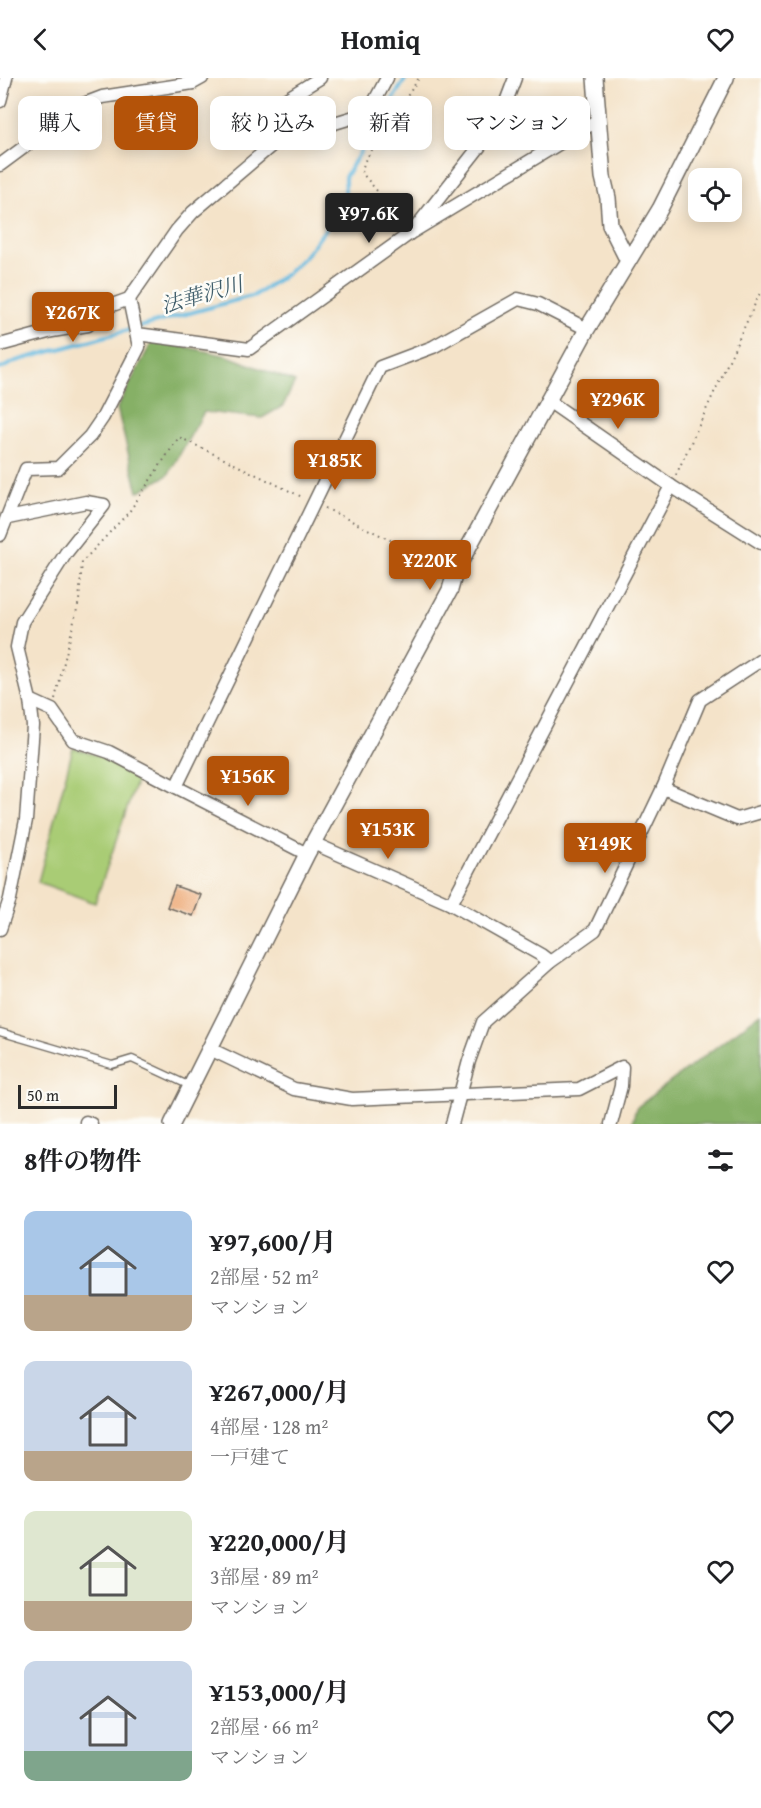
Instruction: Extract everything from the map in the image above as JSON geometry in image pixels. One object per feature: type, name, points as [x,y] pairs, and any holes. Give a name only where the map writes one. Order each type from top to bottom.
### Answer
[{"type":"street","points":[[0,101],[6,78]]},
{"type":"street","points":[[0,165],[81,105],[102,97],[193,83],[202,78]]},
{"type":"street","points":[[291,96],[320,78]]},
{"type":"street","points":[[0,345],[52,331],[88,325],[104,308],[129,299],[177,230],[210,198],[278,140],[361,115],[372,106],[387,78]]},
{"type":"street","points":[[412,232],[498,123],[515,78]]},
{"type":"street","points":[[595,78],[603,177],[608,198],[610,225],[628,261]]},
{"type":"street","points":[[172,1124],[310,848],[450,590],[455,572],[587,329],[660,209],[726,78]]},
{"type":"street","points":[[137,334],[249,349],[412,232],[598,120]]},
{"type":"street","points":[[0,535],[26,469],[58,468],[90,436],[103,417],[140,347],[129,299]]},
{"type":"street","points":[[176,788],[380,367],[433,347],[518,299],[538,304],[587,329]]},
{"type":"street","points":[[547,400],[671,486],[761,543]]},
{"type":"street","points":[[451,904],[671,486]]},
{"type":"street","points":[[0,929],[10,899],[26,820],[33,726],[30,700],[17,647],[22,622],[66,553],[105,505],[86,502],[8,518]]},
{"type":"street","points":[[452,1124],[469,1061],[483,1022],[550,962],[595,930],[663,788],[700,700],[761,660]]},
{"type":"street","points":[[30,700],[52,710],[73,740],[110,752],[176,788],[310,848],[451,904],[550,962]]},
{"type":"street","points":[[663,788],[737,819],[761,812]]},
{"type":"street","points":[[210,1049],[294,1089],[352,1099],[579,1089],[622,1066],[621,1086],[611,1124]]},
{"type":"lane","points":[[0,1032],[112,1065],[132,1059],[191,1087]]},
{"type":"path","points":[[412,232],[362,173],[364,162],[419,78]]},
{"type":"path","points":[[671,486],[761,291]]},
{"type":"path","points":[[52,710],[80,601],[82,562],[129,513],[179,436],[306,499]]},
{"type":"path","points":[[317,504],[455,572]]},
{"type":"green space","points":[[153,340],[228,356],[295,382],[283,406],[262,418],[204,412],[168,475],[138,492],[117,408]]},
{"type":"green space","points":[[73,748],[109,759],[137,779],[95,903],[38,882]]},
{"type":"green space","points":[[761,1013],[761,1124],[632,1124],[636,1108]]},
{"type":"building","points":[[175,886],[201,895],[193,916],[167,907]]},
{"type":"waterway","name":"法華沢川","points":[[0,369],[16,361],[255,295],[286,274],[306,255],[334,218],[345,199],[345,177],[406,78]]}]
